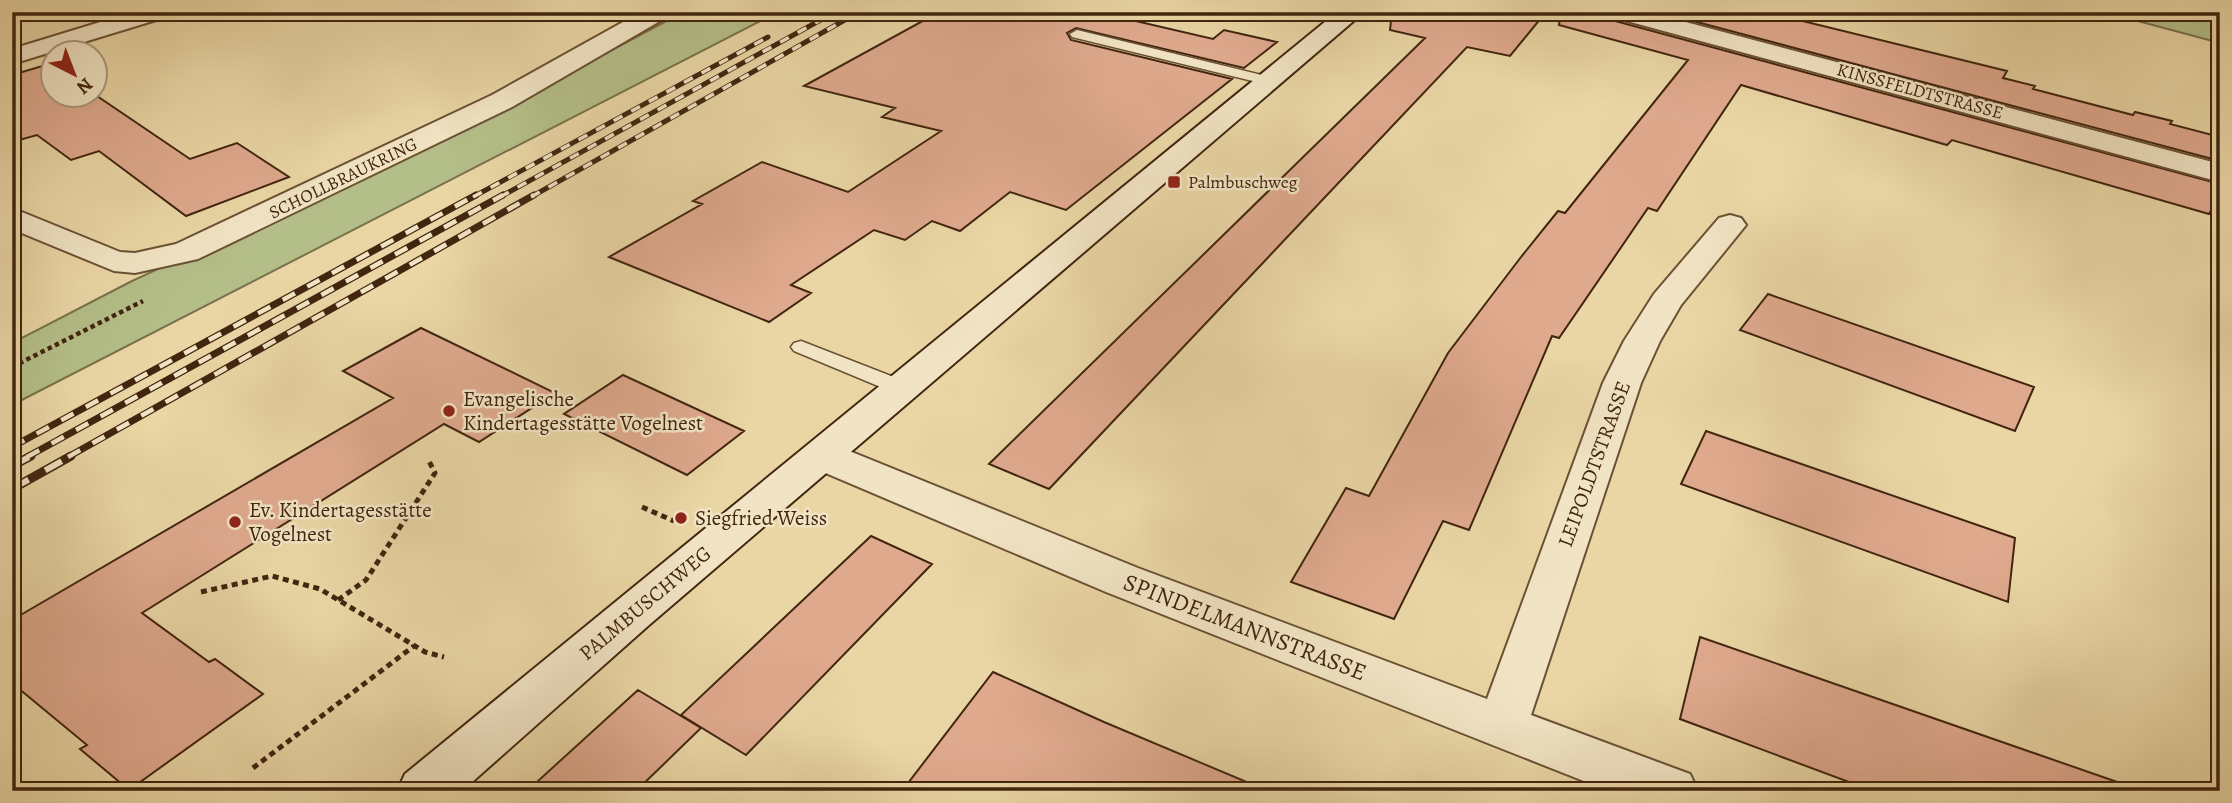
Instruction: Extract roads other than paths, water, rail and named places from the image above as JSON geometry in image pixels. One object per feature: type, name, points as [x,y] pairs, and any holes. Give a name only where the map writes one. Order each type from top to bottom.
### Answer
[{"type":"street","points":[[12,57],[158,12]]},
{"type":"street","name":"SCHOLLBRAUKRING","points":[[12,217],[114,261],[135,263],[186,252],[502,101],[659,12]]},
{"type":"street","name":"PALMBUSCHWEG","points":[[424,791],[633,611],[823,456],[1352,12]]},
{"type":"street","name":"KINSSFELDTSTRASSE","points":[[1620,12],[2220,173]]},
{"type":"street","name":"LEIPOLDTSTRASSE","points":[[1502,727],[1622,383],[1642,341],[1666,301],[1730,226]]},
{"type":"street","name":"SPINDELMANNSTRASSE","points":[[823,456],[1122,580],[1671,791]]},
{"type":"lane","points":[[1077,34],[1269,81]]},
{"type":"lane","points":[[801,347],[902,388]]},
{"type":"railway","points":[[500,197],[835,12]]},
{"type":"railway","points":[[531,197],[859,12]]},
{"type":"railway","points":[[473,197],[768,37]]},
{"type":"railway","points":[[12,447],[476,195]]},
{"type":"railway","points":[[27,457],[503,195]]},
{"type":"railway","points":[[68,457],[534,195]]},
{"type":"railway","points":[[12,466],[31,456]]},
{"type":"railway","points":[[12,489],[71,456]]},
{"type":"place","name":"Palmbuschweg","points":[[1174,182]]},
{"type":"place","name":"Evangelische Kindertagesstätte Vogelnest","points":[[449,411]]},
{"type":"place","name":"Siegfried Weiss","points":[[681,518]]},
{"type":"place","name":"Ev. Kindertagesstätte Vogelnest","points":[[235,522]]}]
